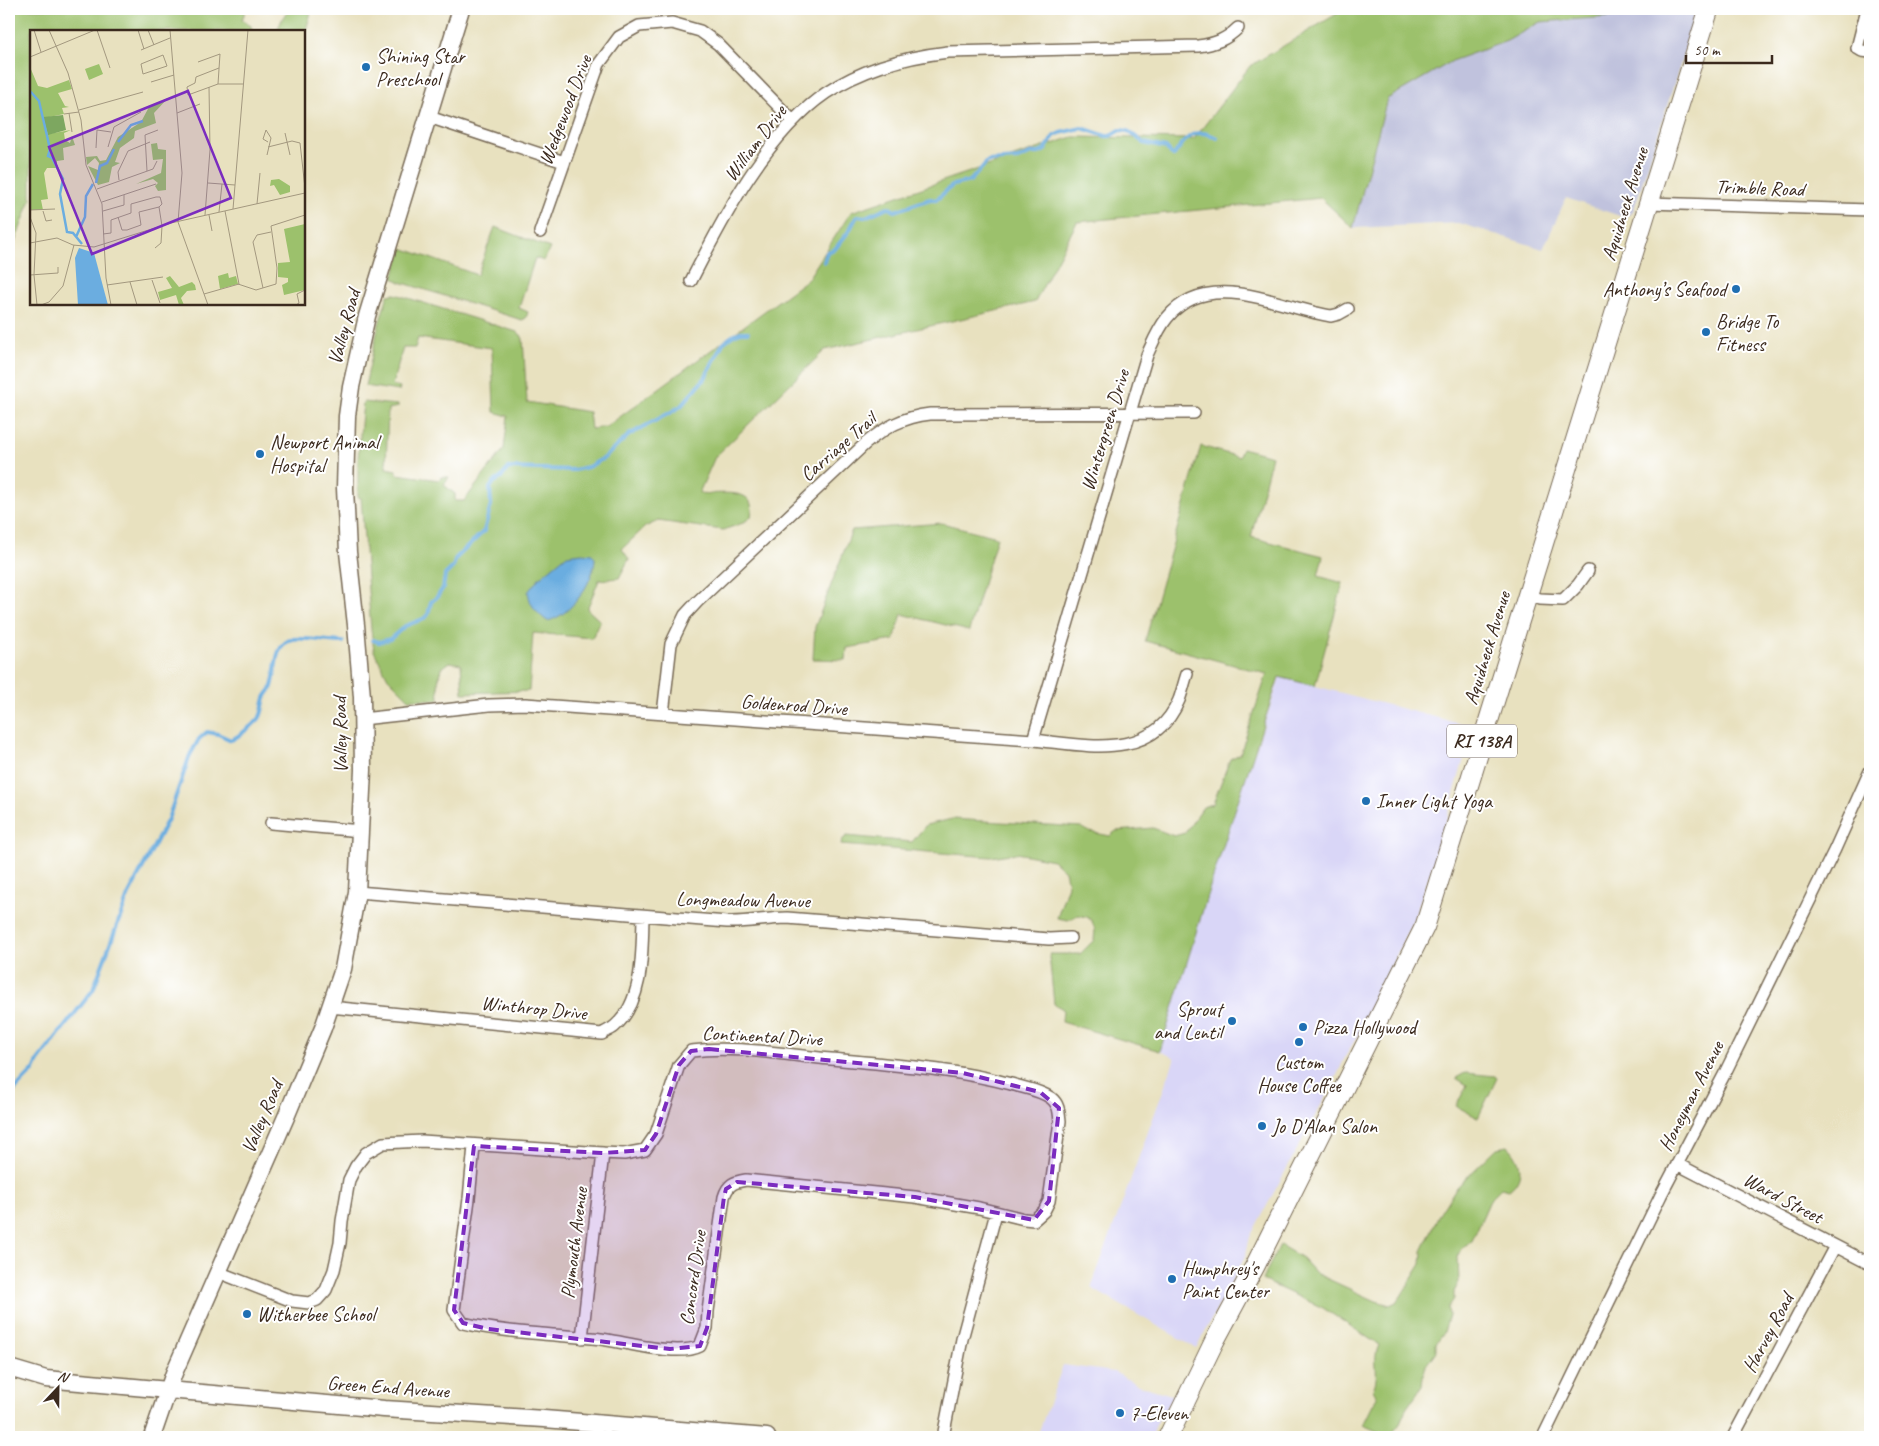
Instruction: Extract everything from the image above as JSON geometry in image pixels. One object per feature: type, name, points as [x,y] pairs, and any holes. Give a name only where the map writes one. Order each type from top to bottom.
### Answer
[{"type":"main road","name":"Valley Road","points":[[152,1437],[174,1373],[290,1108],[343,969],[357,892],[363,770],[356,625],[348,552],[345,488],[347,416],[350,387],[367,316],[462,9]]},
{"type":"main road","name":"Aquidneck Avenue","points":[[1168,1437],[1214,1342],[1272,1233],[1425,926],[1709,9]]},
{"type":"main road","name":"Green End Avenue","points":[[9,1368],[46,1379],[384,1409],[767,1437]]},
{"type":"street","points":[[1867,9],[1857,48],[1870,52]]},
{"type":"street","name":"Wedgewood Drive","points":[[540,232],[599,64],[619,37],[639,26],[661,22],[679,24],[700,31],[710,37],[793,121]]},
{"type":"street","name":"William Drive","points":[[691,281],[731,208],[758,166],[793,121],[814,102],[839,85],[872,69],[918,56],[977,50],[1198,46],[1219,42],[1230,36],[1238,28]]},
{"type":"street","points":[[428,117],[564,162]]},
{"type":"street","name":"Trimble Road","points":[[1648,203],[1870,210]]},
{"type":"street","name":"Wintergreen Drive","points":[[1033,740],[1147,355],[1167,317],[1182,305],[1200,296],[1231,292],[1331,316],[1348,309]]},
{"type":"street","name":"Carriage Trail","points":[[662,714],[671,644],[685,615],[704,595],[879,432],[895,422],[912,416],[930,414],[1194,413]]},
{"type":"street","points":[[1527,596],[1540,599],[1562,600],[1578,585],[1588,571]]},
{"type":"street","name":"Goldenrod Drive","points":[[362,719],[489,705],[525,704],[1033,740],[1105,747],[1133,742],[1147,736],[1160,727],[1179,700],[1187,674]]},
{"type":"street","name":"Honeyman Avenue","points":[[1544,1437],[1677,1164],[1724,1075],[1836,849],[1870,771]]},
{"type":"street","points":[[271,822],[361,831]]},
{"type":"street","name":"Longmeadow Avenue","points":[[357,892],[738,923],[769,918],[787,918],[1049,939],[1070,938]]},
{"type":"street","name":"Winthrop Drive","points":[[330,1007],[602,1034],[615,1027],[634,998],[640,980],[643,916]]},
{"type":"street","name":"Continental Drive","points":[[218,1272],[292,1301],[309,1303],[317,1300],[326,1290],[334,1270],[349,1180],[356,1166],[366,1153],[383,1144],[422,1141],[474,1146],[624,1154],[645,1150],[656,1134],[679,1065],[691,1051],[709,1049],[925,1067],[963,1073],[1040,1092],[1052,1098],[1059,1108],[1060,1121],[1049,1202],[1044,1212],[1034,1220],[996,1213]]},
{"type":"street","name":"Concord Drive","points":[[474,1146],[468,1208],[454,1310],[463,1323],[521,1333],[582,1338],[670,1349],[693,1350],[700,1346],[707,1328],[724,1196],[726,1189],[731,1184],[737,1182],[746,1180],[915,1197],[979,1208],[996,1213]]},
{"type":"street","name":"Plymouth Avenue","points":[[582,1338],[603,1153]]},
{"type":"street","name":"Ward Street","points":[[1677,1164],[1870,1264]]},
{"type":"street","points":[[943,1437],[962,1340],[996,1213]]},
{"type":"street","name":"Harvey Road","points":[[1734,1437],[1835,1246]]},
{"type":"highlighted area","points":[[709,1049],[963,1073],[1040,1092],[1059,1108],[1049,1201],[1034,1220],[915,1197],[737,1182],[726,1189],[724,1197],[707,1328],[700,1346],[670,1349],[488,1329],[463,1323],[454,1310],[474,1146],[603,1153],[645,1150],[656,1134],[679,1065],[691,1051]]},
{"type":"shaded area","points":[[1618,9],[1698,9],[1631,214],[1620,216],[1566,198],[1543,249],[1459,223],[1353,228],[1387,99],[1454,60],[1507,41],[1540,22],[1622,16]]},
{"type":"shaded area","points":[[1280,677],[1473,727],[1435,860],[1414,918],[1360,1032],[1347,1053],[1250,1237],[1245,1257],[1196,1348],[1091,1288],[1175,1058],[1160,1051],[1212,880]]},
{"type":"shaded area","points":[[1063,1365],[1114,1372],[1138,1385],[1175,1396],[1160,1417],[1150,1437],[1037,1437]]},
{"type":"green space","points":[[9,9],[246,9],[242,20],[251,26],[252,30],[30,30],[30,202],[9,258]]},
{"type":"green space","points":[[291,9],[312,9],[305,34],[305,30],[277,30],[283,17]]},
{"type":"green space","points":[[1345,9],[1450,9],[1459,12],[1495,9],[1618,9],[1622,16],[1540,22],[1507,41],[1454,60],[1387,99],[1353,228],[1321,198],[1077,222],[1035,302],[825,350],[715,457],[699,493],[743,496],[749,500],[752,507],[751,517],[743,523],[723,530],[658,521],[645,527],[622,549],[629,559],[619,578],[599,580],[587,609],[600,621],[592,638],[533,633],[529,691],[463,693],[461,664],[450,662],[442,668],[438,681],[439,700],[409,699],[388,678],[374,651],[361,498],[358,497],[358,458],[363,402],[398,405],[398,407],[388,409],[386,468],[396,470],[397,474],[439,480],[441,477],[449,477],[444,485],[455,494],[455,501],[464,501],[504,449],[508,416],[494,412],[492,348],[418,338],[415,348],[403,348],[392,385],[400,387],[399,391],[365,386],[379,324],[388,295],[395,294],[517,332],[523,339],[527,402],[589,412],[591,429],[606,427],[807,280],[851,212],[1073,137],[1194,139],[1250,66]]},
{"type":"green space","points":[[495,227],[550,248],[544,261],[535,258],[519,308],[528,312],[526,318],[522,320],[400,282],[393,278],[402,248],[477,275]]},
{"type":"green space","points":[[1201,446],[1239,457],[1242,448],[1272,456],[1251,537],[1323,556],[1318,576],[1343,583],[1315,686],[1279,677],[1212,880],[1160,1051],[1062,1022],[1063,1009],[1054,1004],[1049,954],[1080,954],[1094,940],[1095,930],[1092,921],[1087,917],[1078,915],[1068,920],[1057,918],[1068,885],[1065,871],[1053,860],[1016,853],[991,857],[841,845],[842,840],[847,836],[912,842],[926,825],[952,819],[1081,827],[1090,832],[1110,836],[1116,831],[1153,828],[1174,836],[1185,833],[1203,807],[1213,804],[1230,759],[1240,754],[1267,674],[1145,641]]},
{"type":"green space","points":[[942,523],[997,537],[969,631],[902,614],[894,640],[847,648],[846,660],[813,659],[815,627],[852,530]]},
{"type":"green space","points":[[1465,1073],[1495,1076],[1497,1078],[1478,1118],[1456,1106],[1467,1085],[1456,1078]]},
{"type":"green space","points":[[1508,1146],[1519,1162],[1520,1174],[1509,1190],[1501,1188],[1491,1198],[1472,1241],[1463,1247],[1458,1257],[1459,1282],[1454,1292],[1454,1299],[1448,1308],[1449,1315],[1444,1332],[1436,1343],[1436,1351],[1424,1368],[1422,1386],[1406,1409],[1391,1437],[1363,1425],[1377,1397],[1373,1390],[1379,1345],[1323,1308],[1262,1280],[1280,1245],[1302,1258],[1317,1274],[1376,1301],[1390,1305],[1398,1301],[1421,1264],[1422,1251],[1440,1213],[1456,1188],[1497,1148]]},
{"type":"water","points":[[592,554],[595,558],[591,577],[586,587],[580,597],[564,613],[547,621],[534,608],[528,592],[538,579],[567,555]]},
{"type":"waterway","points":[[824,262],[827,252],[835,249],[849,231],[857,216],[865,217],[888,207],[895,211],[930,199],[936,200],[953,185],[970,181],[988,161],[1018,159],[1032,153],[1039,153],[1045,150],[1054,136],[1060,133],[1082,128],[1110,136],[1120,130],[1128,131],[1144,143],[1166,148],[1172,155],[1187,139],[1197,133],[1217,138]]},
{"type":"waterway","points":[[373,640],[379,642],[390,639],[405,626],[428,615],[431,602],[443,588],[445,575],[453,567],[456,558],[484,531],[491,505],[490,488],[508,468],[574,470],[588,467],[604,458],[629,435],[681,406],[705,378],[723,343],[735,334],[748,332]]},
{"type":"waterway","points":[[9,413],[11,439],[9,443]]},
{"type":"waterway","points":[[9,1096],[34,1070],[38,1061],[93,990],[128,896],[168,819],[190,755],[199,739],[207,732],[218,734],[231,740],[247,730],[259,719],[265,698],[273,683],[278,653],[286,642],[293,639],[343,642]]},
{"type":"place","name":"Shining Star Preschool","points":[[366,67]]},
{"type":"place","name":"Anthony’s Seafood","points":[[1736,289]]},
{"type":"place","name":"Bridge To Fitness","points":[[1706,332]]},
{"type":"place","name":"Newport Animal Hospital","points":[[260,454]]},
{"type":"place","name":"Inner Light Yoga","points":[[1366,801]]},
{"type":"place","name":"Sprout and Lentil","points":[[1232,1021]]},
{"type":"place","name":"Pizza Hollywood","points":[[1303,1027]]},
{"type":"place","name":"Custom House Coffee","points":[[1299,1042]]},
{"type":"place","name":"Jo D'Alan Salon","points":[[1262,1126]]},
{"type":"place","name":"Humphrey's Paint Center","points":[[1172,1279]]},
{"type":"place","name":"Witherbee School","points":[[247,1314]]},
{"type":"place","name":"7-Eleven","points":[[1120,1413]]}]
